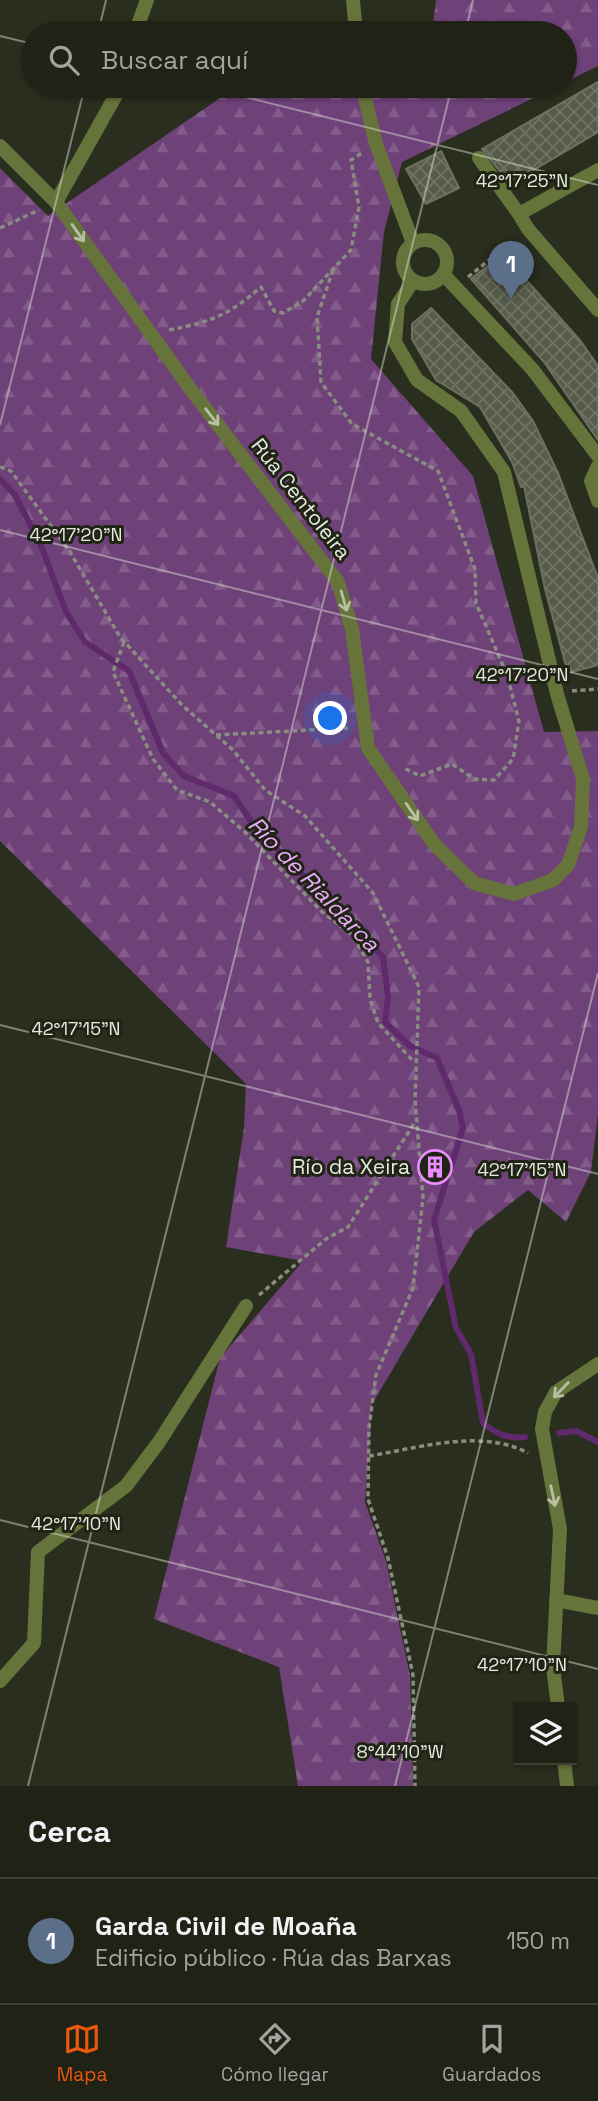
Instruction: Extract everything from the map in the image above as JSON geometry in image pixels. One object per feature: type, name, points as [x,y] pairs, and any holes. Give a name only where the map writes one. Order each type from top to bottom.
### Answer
[{"type":"street","points":[[139,21],[147,0]]},
{"type":"street","points":[[353,0],[355,21]]},
{"type":"street","points":[[56,202],[114,98]]},
{"type":"street","points":[[365,98],[376,144],[413,243]]},
{"type":"street","name":"Rúa Centoleira","points":[[0,146],[56,202],[146,328],[338,582],[352,629],[368,748],[434,844],[474,883],[514,894],[553,880],[568,865],[581,827],[583,779],[557,694],[504,472],[461,411],[417,380],[395,342],[398,304],[413,281]]},
{"type":"street","points":[[479,158],[528,229],[598,310]]},
{"type":"street","points":[[519,214],[598,170]]},
{"type":"street","points":[[425,239],[437,242],[445,251],[448,263],[444,275],[435,283],[413,281],[404,269],[404,254],[413,243],[425,239]]},
{"type":"street","points":[[444,275],[533,370],[598,456]]},
{"type":"street","points":[[598,466],[591,481],[598,501]]},
{"type":"street","points":[[0,1681],[34,1643],[38,1552],[126,1486],[159,1442],[246,1306]]},
{"type":"street","points":[[557,1702],[553,1667],[560,1529],[541,1429],[545,1412],[556,1392],[598,1364]]},
{"type":"street","points":[[556,1600],[598,1608]]},
{"type":"street","points":[[565,1765],[567,1786]]},
{"type":"path","points":[[146,328],[170,330],[215,319],[233,311],[261,287],[274,311],[283,313],[303,301],[351,250],[359,207],[351,160],[376,144]]},
{"type":"path","points":[[0,228],[56,202]]},
{"type":"path","points":[[455,286],[528,229]]},
{"type":"path","points":[[333,270],[317,317],[321,382],[352,424],[438,471],[475,569],[476,603],[507,675],[519,721],[513,759],[495,780],[474,779],[452,764],[420,776],[399,765]]},
{"type":"path","points":[[0,467],[11,471],[70,552],[90,591],[124,642],[182,705],[233,750],[265,790],[305,816],[373,893],[419,987],[415,1037],[416,1120],[423,1198],[413,1287],[376,1374],[369,1428],[368,1499],[388,1558],[413,1675],[415,1786]]},
{"type":"path","points":[[124,642],[113,672],[153,759],[177,790],[210,803],[237,824],[321,911],[351,934],[368,962],[370,999],[378,1023],[415,1063]]},
{"type":"path","points":[[557,694],[598,689]]},
{"type":"path","points":[[216,735],[365,727]]},
{"type":"path","points":[[246,1306],[327,1239],[348,1227],[416,1120]]},
{"type":"path","points":[[369,1456],[482,1440],[514,1445],[546,1462]]},
{"type":"green space","points":[[436,0],[598,0],[598,66],[577,76],[577,21],[433,21]]},
{"type":"green space","points":[[220,98],[533,98],[402,162],[384,232],[371,359],[473,476],[544,732],[598,731],[598,1114],[591,1172],[566,1222],[528,1190],[474,1232],[372,1404],[365,1502],[386,1561],[410,1676],[413,1786],[298,1786],[279,1667],[154,1619],[220,1358],[303,1261],[226,1247],[244,1127],[246,1084],[0,841],[0,168],[48,216]]},
{"type":"building","points":[[598,82],[598,132],[510,184],[482,149],[570,98],[577,98],[577,94]]},
{"type":"building","points":[[441,151],[459,188],[426,204],[406,169]]},
{"type":"building","points":[[503,254],[580,340],[598,366],[598,440],[544,362],[471,279]]},
{"type":"building","points":[[431,308],[512,392],[533,421],[558,473],[598,578],[598,665],[568,673],[545,589],[524,486],[521,487],[512,462],[480,407],[436,380],[412,339],[412,324]]},
{"type":"building","name":"Río da Xeira","points":[[427,1156],[443,1157],[443,1178],[427,1178]]},
{"type":"waterway","name":"Río de Rialdarca","points":[[0,479],[15,495],[42,548],[66,612],[85,642],[129,671],[163,753],[184,776],[234,796],[254,826],[383,957],[388,997],[385,1022],[410,1046],[437,1058],[459,1110],[463,1128],[434,1220],[456,1328],[471,1354],[483,1423],[502,1435],[525,1437]]},
{"type":"waterway","name":"Río de Rialdarca","points":[[559,1433],[576,1431],[598,1442]]},
{"type":"place","name":"Garda Civil de Moaña","points":[[511,299]]},
{"type":"place","name":"Río da Xeira","points":[[435,1167]]}]
